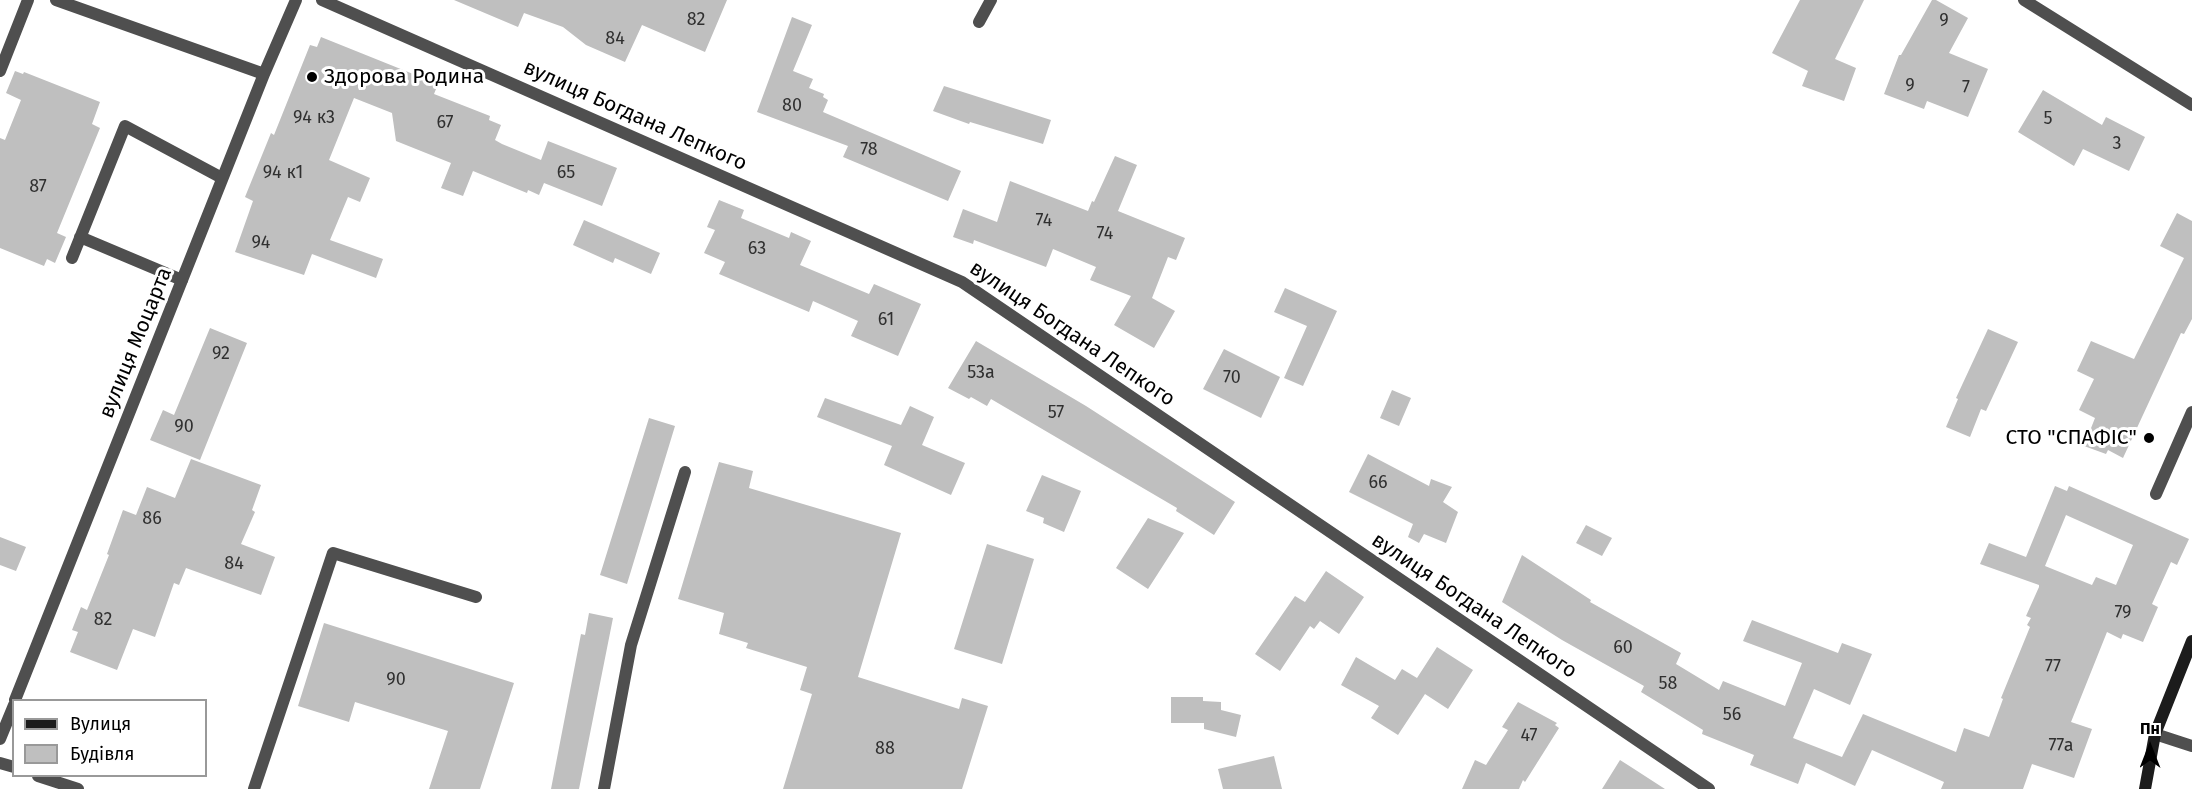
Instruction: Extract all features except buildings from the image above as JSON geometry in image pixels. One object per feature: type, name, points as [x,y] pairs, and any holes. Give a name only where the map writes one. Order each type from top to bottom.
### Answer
[{"type":"street","points":[[0,71],[28,0]]},
{"type":"street","points":[[56,0],[264,74]]},
{"type":"street","name":"вулиця Моцарта","points":[[15,699],[222,178],[296,0]]},
{"type":"street","name":"вулиця Богдана Лепкого","points":[[322,0],[962,282],[1709,789]]},
{"type":"street","points":[[979,22],[991,0]]},
{"type":"street","points":[[2024,0],[2192,105]]},
{"type":"street","points":[[72,258],[125,126],[222,178]]},
{"type":"street","points":[[80,237],[182,280]]},
{"type":"street","points":[[2156,494],[2192,413]]},
{"type":"street","points":[[604,789],[631,645],[685,472]]},
{"type":"street","points":[[254,789],[333,552],[476,597]]},
{"type":"street","points":[[2145,789],[2155,734],[2192,641]]},
{"type":"street","points":[[0,739],[12,710]]},
{"type":"street","points":[[2155,734],[2192,746]]},
{"type":"street","points":[[41,777],[78,789]]},
{"type":"place","name":"Здорова Родина","points":[[312,77]]},
{"type":"place","name":"СТО \"СПАФІС\"","points":[[2149,438]]}]
